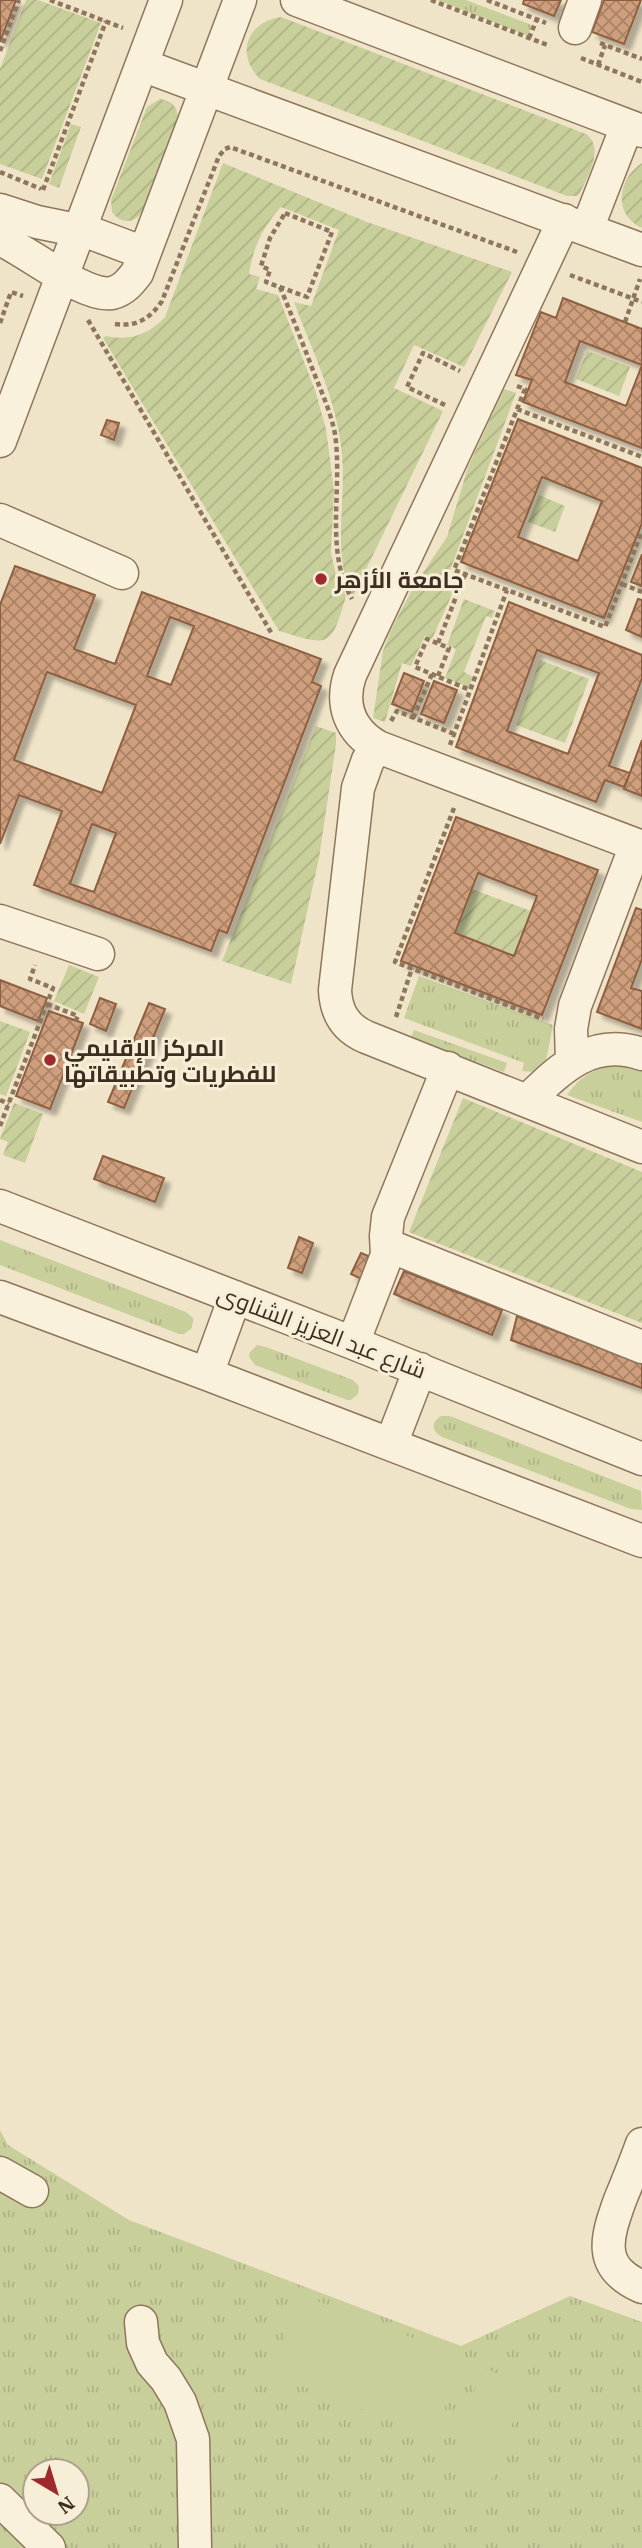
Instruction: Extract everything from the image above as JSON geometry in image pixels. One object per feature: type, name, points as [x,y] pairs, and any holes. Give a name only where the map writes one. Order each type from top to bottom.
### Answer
[{"type":"street","points":[[0,441],[166,0]]},
{"type":"street","points":[[0,239],[19,247],[86,289],[112,293],[131,282],[240,0]]},
{"type":"street","points":[[297,0],[635,128],[575,225],[553,274],[479,375],[351,675],[346,698],[351,722],[358,732],[378,747],[639,846],[582,985],[570,1029],[572,1060]]},
{"type":"street","points":[[142,65],[642,250]]},
{"type":"street","points":[[0,210],[37,222],[78,230],[144,253]]},
{"type":"street","points":[[0,520],[122,573]]},
{"type":"street","points":[[378,747],[368,760],[358,788],[335,1000],[343,1019],[357,1033],[642,1147]]},
{"type":"street","points":[[0,922],[98,954]]},
{"type":"street","points":[[528,1100],[560,1068],[584,1055],[609,1049],[642,1054]]},
{"type":"street","points":[[353,1343],[385,1263],[388,1217],[448,1068]]},
{"type":"street","name":"شارع عبد العزيز الشناوى","points":[[0,1206],[420,1369],[642,1459]]},
{"type":"street","points":[[387,1245],[642,1347]]},
{"type":"street","points":[[0,1297],[642,1541]]},
{"type":"street","points":[[207,1374],[235,1297]]},
{"type":"street","points":[[391,1444],[420,1369]]},
{"type":"street","points":[[642,2144],[608,2237],[612,2263],[629,2282],[642,2287]]},
{"type":"street","points":[[0,2173],[32,2191]]},
{"type":"street","points":[[141,2322],[143,2343],[152,2363],[180,2402],[193,2439],[195,2548]]},
{"type":"street","points":[[0,2500],[49,2548]]},
{"type":"path","points":[[0,51],[19,0]]},
{"type":"path","points":[[50,0],[123,28],[118,40]]},
{"type":"path","points":[[430,0],[529,38],[572,33],[598,65],[642,82]]},
{"type":"path","points":[[529,38],[537,19]]},
{"type":"path","points":[[43,190],[106,21]]},
{"type":"path","points":[[598,65],[605,45]]},
{"type":"path","points":[[107,322],[131,326],[155,313],[219,156],[230,147],[553,274],[567,274],[642,302]]},
{"type":"path","points":[[0,172],[52,194]]},
{"type":"path","points":[[285,213],[332,232],[307,297],[281,287],[266,282],[270,270],[261,267],[270,238],[285,213]]},
{"type":"path","points":[[625,322],[642,274]]},
{"type":"path","points":[[281,287],[328,407],[334,431],[338,456],[337,558],[341,574],[353,601],[376,621]]},
{"type":"path","points":[[0,323],[11,292],[51,305]]},
{"type":"path","points":[[96,319],[86,316],[272,634]]},
{"type":"path","points":[[451,407],[407,387],[423,353],[479,375],[525,389],[454,570],[605,628],[642,531]]},
{"type":"path","points":[[517,410],[642,457]]},
{"type":"path","points":[[438,643],[466,574]]},
{"type":"path","points":[[621,584],[642,592]]},
{"type":"path","points":[[507,590],[470,690],[452,776],[395,962],[570,1029]]},
{"type":"path","points":[[413,718],[435,675],[449,648],[427,639],[415,667],[435,675],[470,690]]},
{"type":"path","points":[[0,1126],[53,988],[30,979],[46,937]]},
{"type":"path","points":[[404,993],[412,968]]},
{"type":"path","points":[[47,1004],[78,1016],[76,1020]]},
{"type":"path","points":[[0,1100],[9,1104]]},
{"type":"green space","points":[[26,0],[38,0],[101,23],[42,179],[0,164],[0,69]]},
{"type":"green space","points":[[438,0],[466,0],[532,25],[528,36]]},
{"type":"green space","points":[[281,17],[586,134],[592,140],[595,154],[580,193],[577,196],[567,196],[260,79],[248,59],[248,41],[260,25]]},
{"type":"green space","points":[[160,99],[174,105],[178,120],[142,212],[135,219],[119,219],[112,212],[111,200],[147,107]]},
{"type":"green space","points":[[71,124],[81,127],[59,188],[49,184]]},
{"type":"green space","points":[[223,163],[367,222],[512,272],[464,367],[414,345],[394,388],[443,411],[354,594],[350,593],[342,559],[343,473],[340,435],[323,377],[294,302],[311,306],[339,230],[281,207],[260,238],[249,274],[260,277],[256,289],[278,295],[315,390],[326,429],[334,491],[331,553],[336,575],[346,596],[336,626],[326,639],[308,639],[279,631],[103,338],[138,335],[165,317]]},
{"type":"green space","points":[[642,163],[642,228],[626,215],[622,197],[627,178]]},
{"type":"green space","points":[[587,351],[630,367],[619,396],[576,379]]},
{"type":"green space","points":[[504,389],[516,393],[448,576],[458,581],[432,639],[425,636],[411,666],[402,663],[385,722],[373,718],[383,651],[392,628],[414,586],[447,537],[468,467]]},
{"type":"green space","points":[[539,495],[565,506],[555,532],[528,522]]},
{"type":"green space","points":[[464,599],[495,611],[492,618],[486,616],[464,672],[473,677],[469,687],[445,678],[456,649],[447,645]]},
{"type":"green space","points":[[540,660],[589,679],[565,743],[516,725]]},
{"type":"green space","points":[[316,726],[336,733],[336,744],[319,858],[291,984],[222,961]]},
{"type":"green space","points":[[472,889],[531,911],[514,956],[455,933]]},
{"type":"green space","points":[[69,965],[99,977],[84,1014],[54,1001]]},
{"type":"green space","points":[[419,976],[553,1025],[546,1061],[533,1072],[522,1071],[524,1063],[404,1018]]},
{"type":"green space","points":[[0,1021],[30,1032],[6,1096],[0,1094]]},
{"type":"green space","points":[[414,1030],[507,1063],[504,1072],[411,1038]]},
{"type":"green space","points":[[613,1065],[642,1069],[642,1122],[567,1095],[587,1075]]},
{"type":"green space","points":[[463,1098],[642,1172],[642,1323],[409,1232]]},
{"type":"green space","points":[[14,1103],[43,1114],[25,1163],[3,1155],[8,1142],[0,1139]]},
{"type":"green space","points":[[0,1240],[186,1312],[193,1318],[192,1328],[179,1334],[0,1265]]},
{"type":"green space","points":[[257,1345],[353,1380],[359,1386],[358,1394],[347,1400],[255,1365],[249,1357]]},
{"type":"green space","points":[[441,1416],[450,1416],[641,1491],[642,1510],[631,1509],[442,1437],[434,1426]]},
{"type":"green space","points":[[0,2130],[8,2145],[129,2220],[461,2346],[570,2296],[642,2322],[642,2548],[0,2548]]},
{"type":"green space","points":[[302,2295],[464,2358],[433,2437],[271,2374]]},
{"type":"green space","points":[[483,2368],[527,2385],[491,2481],[447,2465]]},
{"type":"building","points":[[0,0],[16,0],[0,42]]},
{"type":"building","points":[[524,0],[561,0],[554,16],[523,4]]},
{"type":"building","points":[[604,0],[641,0],[624,44],[592,32]]},
{"type":"building","points":[[563,298],[642,329],[642,365],[642,448],[523,402],[532,380],[516,375],[541,312],[556,318]],"holes":[[[580,341],[642,365],[626,406],[565,382]]]},
{"type":"building","points":[[518,419],[642,468],[642,523],[604,618],[461,562]],"holes":[[[542,477],[602,501],[578,561],[518,537]]]},
{"type":"building","points":[[107,420],[119,423],[114,440],[101,435]]},
{"type":"building","points":[[642,554],[642,586],[631,582]]},
{"type":"building","points":[[15,566],[95,595],[74,649],[115,664],[142,592],[321,659],[312,682],[321,686],[227,933],[219,930],[211,951],[34,885],[62,811],[19,795],[0,844],[0,605]],"holes":[[[170,617],[194,626],[171,685],[147,676]],[[47,672],[136,705],[102,793],[14,760]],[[92,824],[116,833],[94,892],[70,884]]]},
{"type":"building","points":[[638,599],[642,600],[642,637],[626,630]]},
{"type":"building","points":[[509,602],[642,655],[642,678],[609,766],[630,773],[624,787],[605,780],[596,802],[456,747]],"holes":[[[537,650],[599,673],[568,754],[507,731]]]},
{"type":"building","points":[[404,673],[424,681],[412,712],[392,704]]},
{"type":"building","points":[[434,681],[457,690],[444,723],[421,714]]},
{"type":"building","points":[[642,740],[642,796],[624,789]]},
{"type":"building","points":[[456,817],[598,870],[542,1015],[401,961]],"holes":[[[478,873],[537,896],[514,956],[455,933]]]},
{"type":"building","points":[[636,908],[642,910],[642,959],[631,988],[642,991],[642,1029],[597,1012]]},
{"type":"building","points":[[0,980],[47,998],[38,1021],[0,1006]]},
{"type":"building","points":[[100,998],[116,1004],[106,1031],[90,1024]]},
{"type":"building","points":[[149,1003],[165,1009],[124,1108],[108,1102]]},
{"type":"building","name":"المركز الإقليمي للفطريات وتطبيقاتها","points":[[49,1011],[83,1023],[50,1109],[16,1096]]},
{"type":"building","points":[[103,1156],[164,1178],[155,1202],[94,1179]]},
{"type":"building","points":[[299,1237],[313,1243],[302,1273],[288,1268]]},
{"type":"building","points":[[361,1253],[375,1259],[366,1281],[351,1274]]},
{"type":"building","points":[[404,1271],[502,1310],[492,1335],[394,1294]]},
{"type":"building","points":[[517,1316],[642,1364],[642,1388],[511,1340]]},
{"type":"place","name":"جامعة الأزهر","points":[[321,579]]},
{"type":"place","name":"المركز الإقليمي للفطريات وتطبيقاتها","points":[[50,1060]]}]
